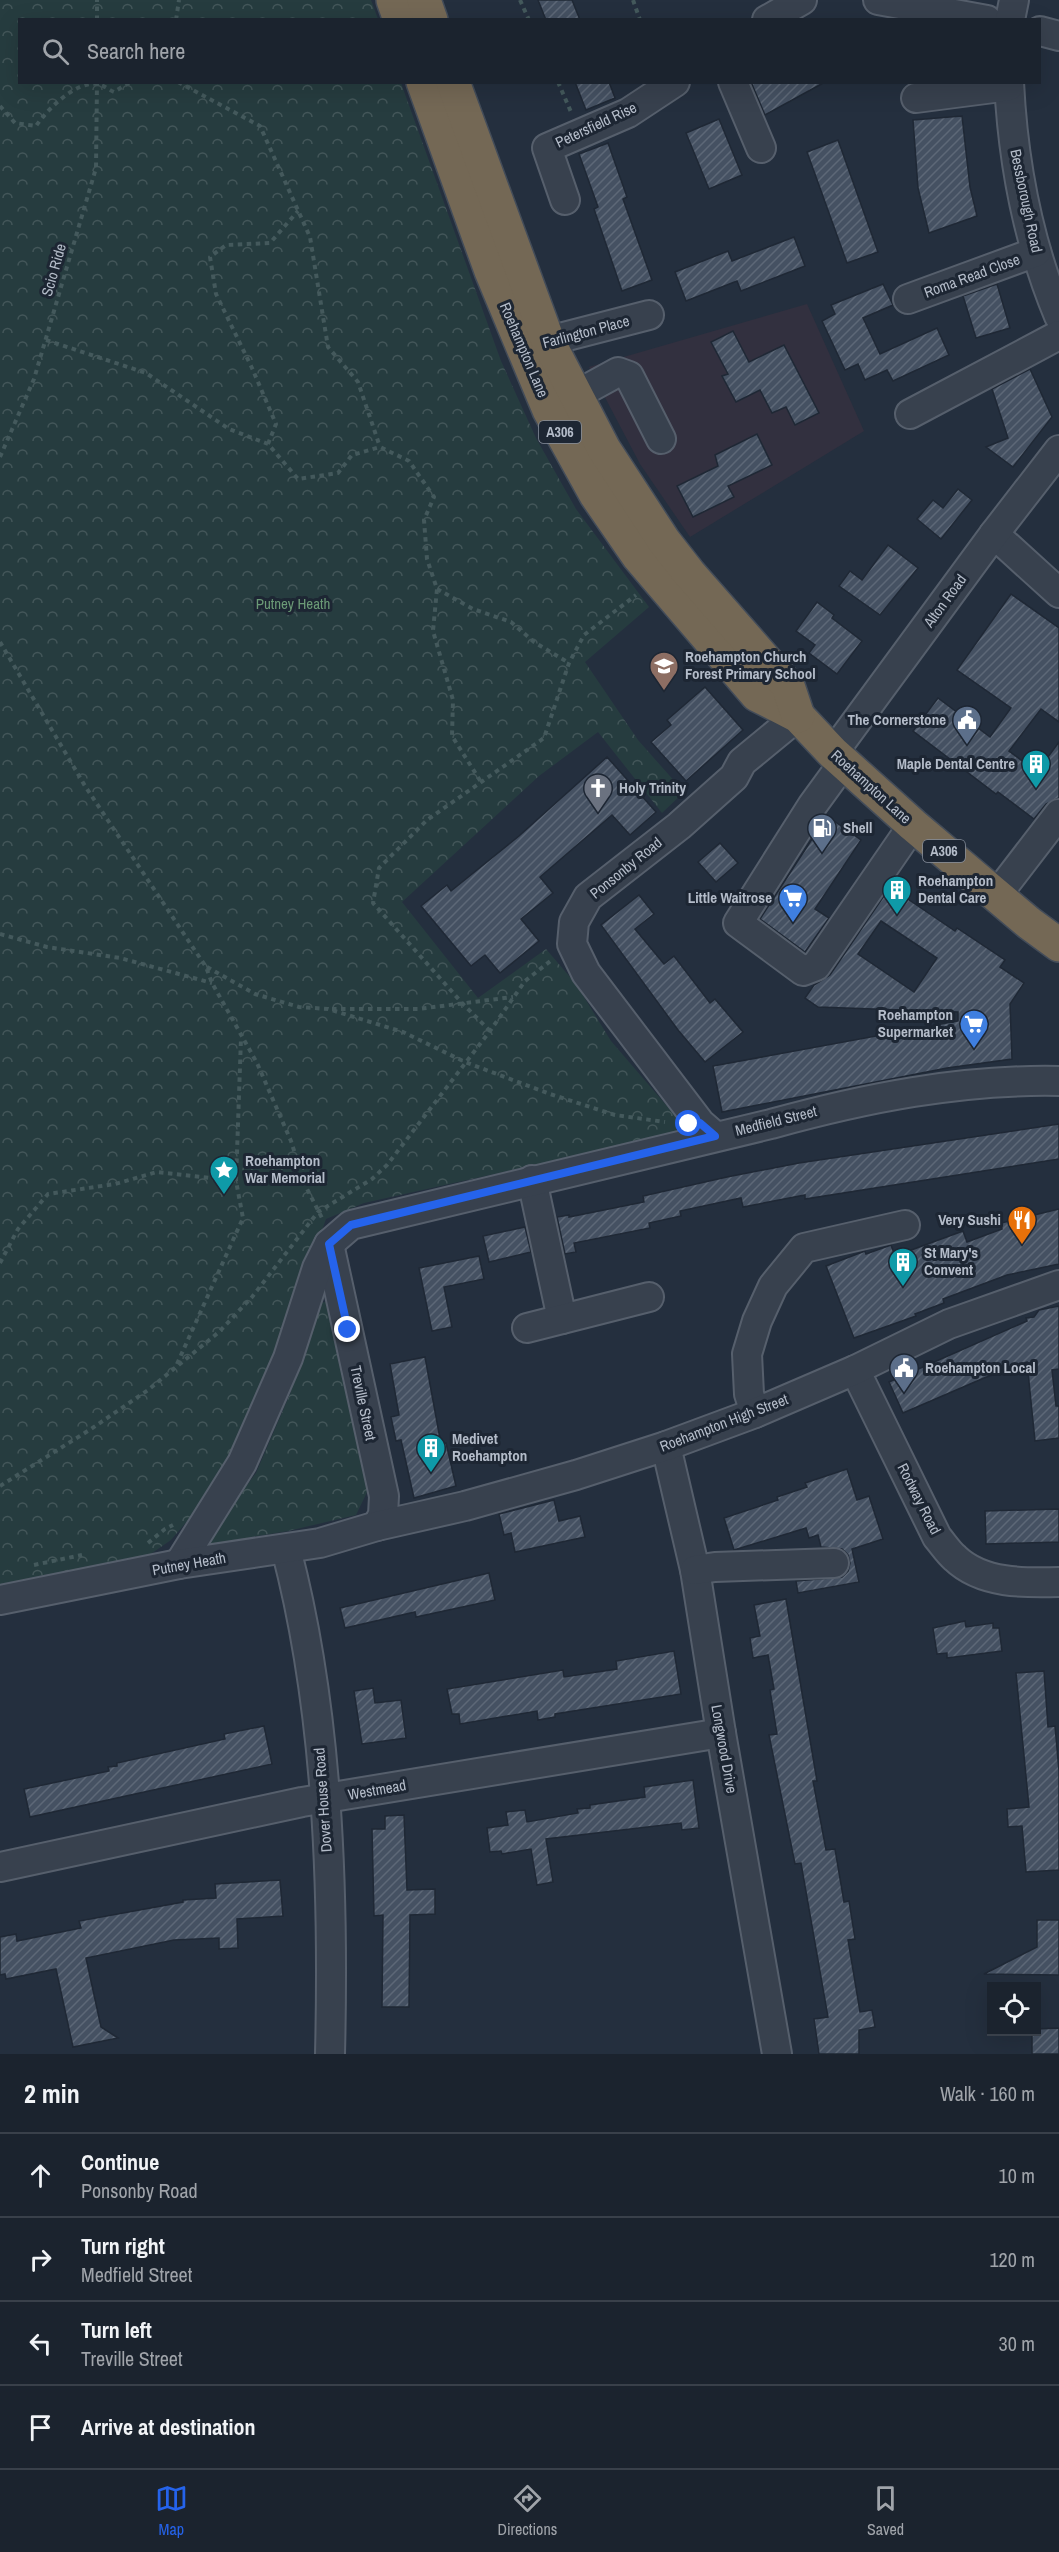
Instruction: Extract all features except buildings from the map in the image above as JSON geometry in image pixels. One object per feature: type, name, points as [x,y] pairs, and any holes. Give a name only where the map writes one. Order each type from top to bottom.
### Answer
[{"type":"highway","points":[[393,0],[399,18]]},
{"type":"highway","points":[[424,0],[430,18]]},
{"type":"highway","name":"Roehampton Lane","points":[[424,84],[487,260],[536,346],[562,403],[596,495],[638,556],[757,696],[798,716],[838,758],[913,825],[996,896],[1059,945]]},
{"type":"highway","name":"Roehampton Lane","points":[[454,84],[536,346]]},
{"type":"street","points":[[770,18],[802,0]]},
{"type":"street","points":[[878,0],[976,18]]},
{"type":"street","points":[[1010,18],[1014,0]]},
{"type":"street","points":[[1041,31],[1059,36]]},
{"type":"street","name":"Petersfield Rise","points":[[565,200],[547,148],[628,113],[672,84]]},
{"type":"street","points":[[734,84],[761,148]]},
{"type":"street","points":[[916,98],[1009,84]]},
{"type":"street","name":"Bessborough Road","points":[[1009,84],[1019,179],[1036,252],[1059,316]]},
{"type":"street","name":"Roma Read Close","points":[[908,299],[1036,252]]},
{"type":"street","name":"Farlington Place","points":[[536,346],[649,315]]},
{"type":"street","points":[[910,414],[1059,335]]},
{"type":"street","points":[[562,403],[618,372],[623,372],[629,376],[661,439]]},
{"type":"street","name":"Alton Road","points":[[913,825],[816,966],[803,971],[738,923],[812,806],[838,758],[994,534],[1059,450]]},
{"type":"street","points":[[994,534],[1059,593]]},
{"type":"street","name":"Ponsonby Road","points":[[572,944],[574,922],[588,897],[698,809],[734,777],[742,762],[798,716]]},
{"type":"street","points":[[996,896],[1059,814]]},
{"type":"street","points":[[572,944],[586,973],[708,1130]]},
{"type":"street","name":"Medfield Street","points":[[321,1237],[351,1225],[532,1180],[708,1130],[953,1085],[1010,1080],[1059,1082]]},
{"type":"street","points":[[532,1180],[562,1319]]},
{"type":"street","points":[[755,1413],[749,1394],[747,1354],[757,1321],[773,1286],[804,1248],[905,1225]]},
{"type":"street","points":[[179,1564],[242,1463],[288,1358],[317,1268],[321,1237]]},
{"type":"street","name":"Treville Street","points":[[321,1237],[384,1496],[383,1515],[377,1526]]},
{"type":"street","name":"Roehampton High Street","points":[[377,1526],[465,1506],[576,1475],[666,1446],[755,1413],[855,1370],[949,1324],[1059,1285]]},
{"type":"street","points":[[527,1328],[649,1297]]},
{"type":"street","name":"Rodway Road","points":[[855,1370],[937,1537],[956,1560],[984,1576],[1023,1583],[1059,1582]]},
{"type":"street","name":"Longwood Drive","points":[[666,1446],[696,1569],[721,1733],[777,2054]]},
{"type":"street","name":"Putney Heath","points":[[0,1600],[179,1564],[320,1543],[377,1526]]},
{"type":"street","name":"Dover House Road","points":[[286,1549],[304,1639],[325,1799],[332,1935],[330,2054]]},
{"type":"street","points":[[696,1569],[834,1563]]},
{"type":"street","name":"Westmead","points":[[0,1867],[325,1799],[721,1733]]},
{"type":"path","points":[[97,0],[97,18]]},
{"type":"path","points":[[176,18],[179,0]]},
{"type":"path","points":[[520,0],[528,18]]},
{"type":"path","points":[[633,0],[639,18]]},
{"type":"path","points":[[0,106],[15,123],[36,126],[46,112],[74,89],[93,84]]},
{"type":"path","name":"Scio Ride","points":[[0,457],[34,379],[96,168],[97,84]]},
{"type":"path","points":[[99,84],[114,92],[127,84]]},
{"type":"path","points":[[182,84],[260,126],[310,237],[328,347],[358,382],[380,447]]},
{"type":"path","points":[[268,444],[276,424],[216,294],[210,257],[226,245],[270,243],[298,211]]},
{"type":"path","points":[[46,340],[146,373],[230,429],[268,444],[298,479],[338,473],[352,455],[380,447],[409,461],[434,497],[424,520],[427,558],[437,589],[433,631],[453,700],[452,736],[481,782]]},
{"type":"path","points":[[437,589],[473,609],[511,622],[534,642],[569,663]]},
{"type":"path","points":[[490,1031],[373,903],[379,868],[427,820],[544,738],[569,663],[584,635],[642,591]]},
{"type":"path","points":[[0,642],[85,786],[206,967],[212,983],[257,1063],[291,1141],[305,1185],[328,1227],[321,1237]]},
{"type":"path","points":[[0,934],[47,947],[120,958],[212,983]]},
{"type":"path","points":[[0,1486],[91,1430],[148,1389],[219,1332],[252,1297],[318,1212],[372,1179],[387,1165],[490,1031],[525,981],[572,944]]},
{"type":"path","points":[[206,967],[255,994],[299,1007],[391,1010],[513,997]]},
{"type":"path","points":[[328,1009],[404,1032],[465,1062],[550,1094],[615,1115],[708,1130]]},
{"type":"path","points":[[177,1365],[243,1218],[236,1181],[242,1035]]},
{"type":"path","points":[[0,1263],[18,1229],[48,1194],[115,1184],[157,1172],[236,1181]]},
{"type":"path","points":[[318,1212],[321,1237]]},
{"type":"path","points":[[145,1546],[165,1528],[182,1521]]},
{"type":"path","points":[[30,1566],[50,1560],[92,1554]]},
{"type":"shaded area","points":[[807,304],[864,431],[690,537],[640,464],[589,367]]},
{"type":"green space","name":"Putney Heath","points":[[0,0],[371,0],[378,18],[18,18],[18,84],[401,84],[501,361],[536,438],[576,509],[649,607],[585,662],[638,740],[684,792],[662,813],[598,732],[539,776],[402,902],[478,998],[546,949],[576,984],[611,1041],[679,1120],[675,1134],[364,1203],[326,1219],[271,1373],[225,1477],[171,1540],[142,1560],[0,1587]]},
{"type":"green space","points":[[328,1301],[369,1488],[356,1515],[288,1531],[201,1546],[256,1473],[290,1394],[308,1324],[318,1304]]},
{"type":"place","name":"Roehampton Church Forest Primary School","points":[[664,692]]},
{"type":"place","name":"The Cornerstone","points":[[967,746]]},
{"type":"place","name":"Maple Dental Centre","points":[[1036,790]]},
{"type":"place","name":"Holy Trinity","points":[[598,814]]},
{"type":"place","name":"Shell","points":[[822,854]]},
{"type":"place","name":"Roehampton Dental Care","points":[[897,916]]},
{"type":"place","name":"Little Waitrose","points":[[793,924]]},
{"type":"place","name":"Roehampton Supermarket","points":[[974,1050]]},
{"type":"place","name":"Roehampton War Memorial","points":[[224,1196]]},
{"type":"place","name":"Very Sushi","points":[[1022,1246]]},
{"type":"place","name":"St Mary's Convent","points":[[903,1288]]},
{"type":"place","name":"Roehampton Local","points":[[904,1394]]},
{"type":"place","name":"Medivet Roehampton","points":[[431,1474]]},
{"type":"route","points":[[348,1330],[329,1244],[351,1225],[372,1218],[636,1157],[715,1136],[700,1123],[689,1124]]}]
